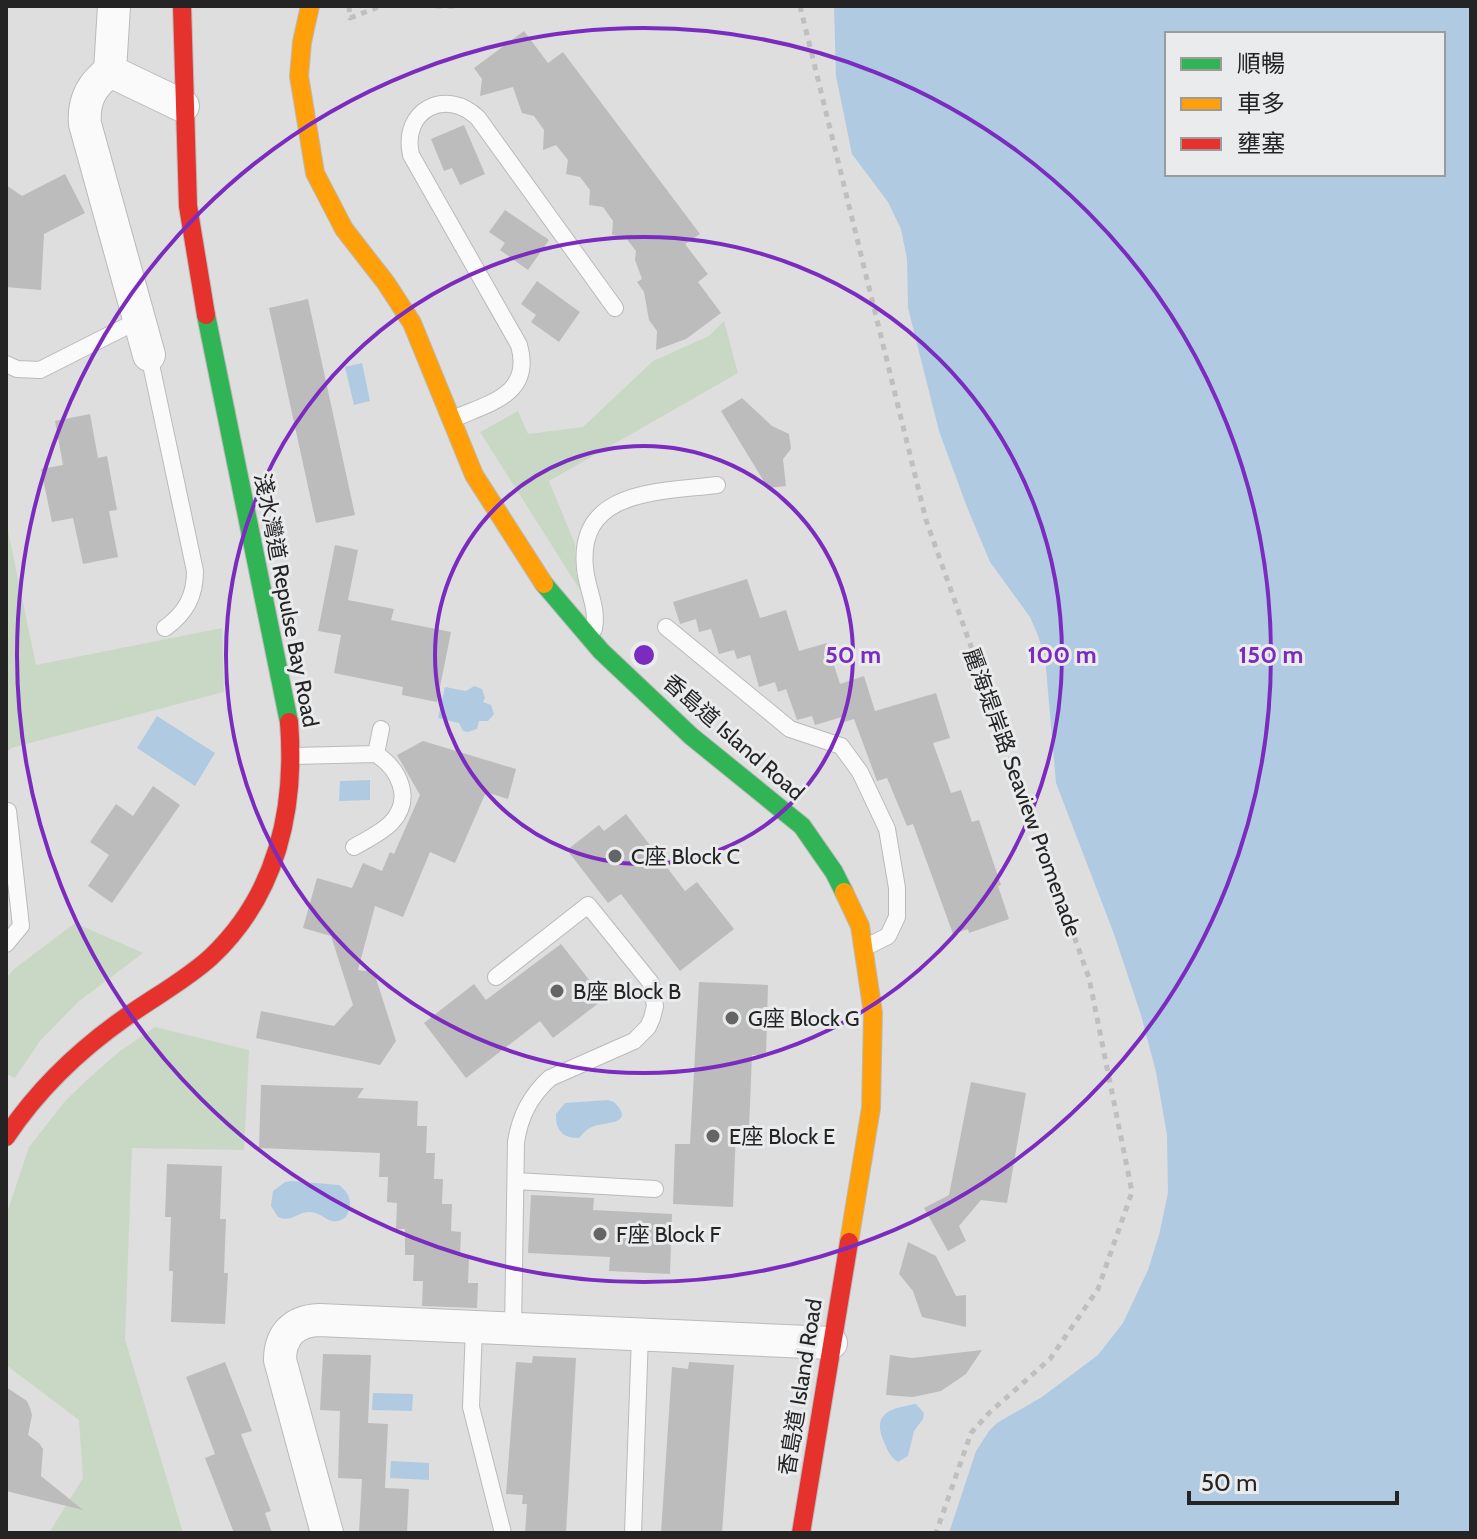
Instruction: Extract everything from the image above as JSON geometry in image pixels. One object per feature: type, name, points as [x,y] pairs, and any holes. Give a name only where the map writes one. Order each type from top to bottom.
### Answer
[{"type":"main road","name":"淺水灣道 Repulse Bay Road","points":[[6,1137],[13,1111],[124,1018],[199,968],[243,922],[267,881],[281,844],[290,802],[292,756],[288,716],[202,302],[188,206],[182,6]]},
{"type":"main road","name":"香島道 Island Road","points":[[310,6],[299,76],[315,173],[344,229],[412,323],[474,475],[537,572],[601,651],[691,736],[802,826],[834,872],[860,926],[873,1013],[871,1108],[801,1533]]},
{"type":"street","points":[[114,6],[110,71],[92,88],[86,99],[85,124],[149,355]]},
{"type":"street","points":[[110,71],[183,106]]},
{"type":"street","points":[[327,1533],[280,1360],[283,1340],[297,1324],[308,1321],[831,1343]]},
{"type":"lane","points":[[450,420],[501,398],[512,390],[519,379],[522,356],[519,345],[411,155],[409,135],[425,110],[447,103],[459,105],[478,118],[615,308]]},
{"type":"lane","points":[[6,364],[17,369],[40,370],[139,320]]},
{"type":"lane","points":[[149,355],[195,571],[195,584],[186,609],[165,628]]},
{"type":"lane","points":[[591,638],[595,610],[585,571],[585,555],[588,539],[601,514],[622,498],[717,485]]},
{"type":"lane","points":[[666,627],[790,729],[841,746],[860,772],[887,829],[897,888],[897,917],[888,936],[863,948]]},
{"type":"lane","points":[[376,754],[381,729]]},
{"type":"lane","points":[[292,756],[376,754],[396,771],[402,783],[401,807],[389,826],[354,847]]},
{"type":"lane","points":[[6,944],[21,926],[8,811]]},
{"type":"lane","points":[[496,977],[588,905],[651,983],[654,994],[652,1018],[642,1035],[563,1070],[539,1088],[518,1128],[513,1330]]},
{"type":"lane","points":[[516,1181],[655,1189]]},
{"type":"lane","points":[[474,1328],[471,1407],[503,1533]]},
{"type":"lane","points":[[633,1533],[640,1335]]},
{"type":"path","points":[[349,6],[350,18],[381,6]]},
{"type":"path","points":[[436,6],[455,6]]},
{"type":"path","name":"麗海堤岸路 Seaview Promenade","points":[[800,6],[926,520],[1089,978],[1132,1192],[1098,1289],[1050,1359],[971,1433],[936,1533]]},
{"type":"green space","points":[[724,321],[738,373],[549,481],[575,544],[576,573],[587,601],[480,432],[518,411],[528,434],[583,427],[653,361],[709,336]]},
{"type":"green space","points":[[6,521],[36,665],[222,628],[224,692],[11,748],[6,754]]},
{"type":"green space","points":[[75,923],[143,953],[78,1002],[40,1041],[15,1078],[6,1074],[6,978]]},
{"type":"green space","points":[[155,1027],[249,1050],[244,1150],[132,1148],[125,1339],[183,1533],[49,1533],[83,1478],[79,1420],[6,1365],[6,1216],[29,1147],[66,1100],[120,1051]]},
{"type":"water","points":[[834,6],[1471,6],[1471,1533],[949,1533],[976,1451],[989,1431],[997,1423],[1042,1397],[1098,1355],[1123,1323],[1148,1270],[1159,1235],[1168,1193],[1167,1135],[1156,1072],[1141,1015],[1114,934],[1056,783],[1045,657],[1030,617],[990,562],[967,507],[939,431],[908,308],[907,259],[901,229],[888,202],[852,154],[836,76]]},
{"type":"water","points":[[362,363],[370,401],[354,405],[345,367]]},
{"type":"water","points":[[474,686],[482,689],[483,702],[491,705],[494,714],[488,721],[479,721],[477,729],[468,732],[463,731],[459,723],[438,718],[445,687],[466,691]]},
{"type":"water","points":[[157,716],[215,753],[195,786],[137,748]]},
{"type":"water","points":[[370,780],[370,800],[339,801],[340,781]]},
{"type":"water","points":[[608,1100],[620,1109],[621,1118],[617,1121],[592,1127],[579,1138],[564,1135],[559,1129],[556,1114],[565,1103]]},
{"type":"water","points":[[292,1181],[339,1185],[350,1200],[346,1217],[331,1221],[310,1212],[287,1219],[278,1217],[271,1206],[273,1191]]},
{"type":"water","points":[[373,1393],[413,1394],[412,1411],[372,1410]]},
{"type":"water","points":[[916,1404],[924,1413],[923,1419],[914,1431],[908,1456],[898,1462],[884,1442],[880,1424],[891,1410]]},
{"type":"water","points":[[391,1461],[429,1463],[429,1480],[390,1478]]},
{"type":"building","points":[[524,31],[548,63],[563,52],[700,234],[685,244],[708,274],[698,282],[721,313],[686,339],[656,350],[657,331],[649,320],[644,292],[637,282],[642,279],[635,260],[636,251],[626,238],[612,235],[613,221],[603,207],[589,205],[590,190],[580,177],[566,174],[568,160],[556,145],[543,150],[544,130],[534,116],[522,113],[513,87],[480,96],[482,79],[474,68]]},
{"type":"building","points":[[464,125],[485,174],[460,185],[452,168],[444,171],[431,139]]},
{"type":"building","points":[[65,174],[85,213],[44,234],[41,290],[6,287],[6,185],[22,196]]},
{"type":"building","points":[[505,210],[549,240],[528,270],[500,250],[505,243],[489,232]]},
{"type":"building","points":[[537,281],[580,312],[559,342],[531,322],[536,315],[521,304]]},
{"type":"building","points":[[308,299],[355,515],[316,523],[269,308]]},
{"type":"building","points":[[742,398],[772,426],[789,434],[791,449],[783,459],[786,486],[768,488],[721,411]]},
{"type":"building","points":[[90,414],[98,458],[107,456],[117,510],[109,511],[118,557],[83,564],[73,518],[52,522],[41,469],[63,465],[55,421]]},
{"type":"building","points":[[335,545],[358,550],[348,600],[394,609],[391,620],[451,632],[437,702],[402,695],[403,687],[334,673],[341,635],[318,631]]},
{"type":"building","points":[[747,579],[760,618],[786,610],[799,651],[827,643],[840,684],[864,676],[875,711],[936,693],[950,738],[933,743],[951,793],[961,790],[972,822],[979,820],[1009,919],[969,933],[968,929],[953,934],[913,824],[907,826],[887,778],[877,781],[854,719],[844,722],[842,717],[815,725],[812,716],[797,720],[786,689],[778,692],[775,682],[759,687],[750,655],[737,659],[734,650],[719,654],[711,629],[699,632],[696,619],[680,624],[673,602]]},
{"type":"building","points":[[423,741],[516,769],[508,799],[486,792],[455,863],[430,852],[403,917],[375,906],[358,970],[374,972],[396,1041],[380,1065],[256,1038],[261,1011],[334,1026],[353,1005],[331,936],[303,928],[317,878],[352,888],[363,863],[382,871],[390,852],[394,854],[420,795],[397,755]]},
{"type":"building","points":[[153,786],[180,805],[112,903],[88,886],[109,855],[90,842],[116,804],[133,816]]},
{"type":"building","points":[[626,814],[685,891],[697,882],[734,929],[680,971],[621,894],[608,903],[567,850],[599,825],[604,831]]},
{"type":"building","points":[[561,944],[604,999],[553,1038],[540,1021],[466,1078],[424,1023],[474,984],[486,1000]]},
{"type":"building","points":[[699,982],[768,985],[766,1055],[752,1055],[749,1129],[736,1129],[733,1207],[673,1204],[675,1144],[690,1144]]},
{"type":"building","points":[[971,1082],[1026,1093],[1007,1203],[981,1200],[959,1226],[966,1241],[948,1251],[924,1208],[949,1195]]},
{"type":"building","points":[[261,1085],[364,1088],[357,1098],[418,1101],[417,1126],[427,1126],[426,1153],[435,1153],[434,1179],[443,1179],[442,1204],[452,1204],[451,1231],[461,1232],[460,1257],[469,1258],[468,1283],[478,1283],[477,1308],[422,1306],[423,1281],[413,1281],[414,1255],[405,1255],[405,1229],[396,1229],[397,1203],[387,1202],[388,1177],[379,1177],[380,1153],[259,1148]]},
{"type":"building","points":[[167,1164],[222,1166],[220,1219],[226,1219],[224,1273],[228,1273],[225,1324],[171,1322],[171,1217],[165,1217]]},
{"type":"building","name":"F座 Block F","points":[[531,1195],[594,1198],[593,1210],[672,1214],[670,1274],[609,1271],[610,1257],[528,1253]]},
{"type":"building","points":[[908,1242],[936,1256],[956,1296],[966,1295],[966,1327],[922,1317],[913,1291],[899,1274]]},
{"type":"building","points":[[982,1350],[966,1374],[941,1391],[913,1397],[886,1395],[890,1355],[912,1358]]},
{"type":"building","points":[[323,1354],[371,1355],[368,1423],[388,1424],[385,1488],[409,1489],[407,1533],[359,1533],[362,1479],[338,1478],[340,1411],[320,1410]]},
{"type":"building","points":[[533,1356],[576,1358],[566,1533],[525,1533],[527,1504],[522,1504],[523,1495],[506,1494],[516,1362],[532,1363]]},
{"type":"building","points":[[225,1362],[252,1431],[241,1434],[271,1511],[265,1513],[272,1533],[234,1533],[205,1458],[215,1454],[186,1377]]},
{"type":"building","points":[[689,1362],[734,1365],[722,1533],[661,1533],[672,1367],[688,1369]]},
{"type":"building","points":[[6,1387],[27,1401],[30,1408],[32,1415],[28,1435],[43,1449],[41,1476],[83,1510],[6,1491]]},
{"type":"traffic: fast","points":[[206,315],[289,722]]},
{"type":"traffic: fast","points":[[544,584],[601,651],[691,736],[802,826],[844,892]]},
{"type":"traffic: slow","points":[[310,6],[299,76],[315,173],[344,229],[412,323],[474,475],[544,584]]},
{"type":"traffic: slow","points":[[844,892],[860,926],[873,1013],[871,1108],[849,1242]]},
{"type":"traffic: jam","points":[[182,6],[188,206],[206,315]]},
{"type":"traffic: jam","points":[[6,1137],[32,1103],[76,1057],[126,1017],[181,981],[234,933],[267,878],[277,849],[289,787],[289,722]]},
{"type":"traffic: jam","points":[[801,1533],[849,1242]]},
{"type":"place","name":"C座 Block C","points":[[615,856]]},
{"type":"place","name":"B座 Block B","points":[[557,991]]},
{"type":"place","name":"G座 Block G","points":[[732,1018]]},
{"type":"place","name":"E座 Block E","points":[[713,1136]]},
{"type":"place","name":"F座 Block F","points":[[600,1234]]}]
